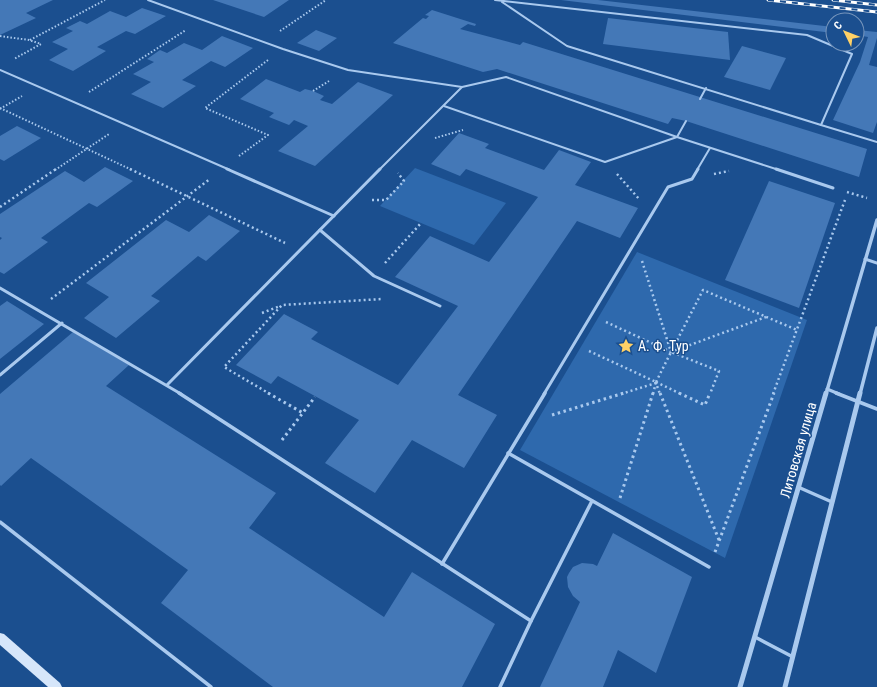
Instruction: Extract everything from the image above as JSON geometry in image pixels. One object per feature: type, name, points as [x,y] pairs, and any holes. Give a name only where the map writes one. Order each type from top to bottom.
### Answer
[{"type":"main road","points":[[0,638],[56,687]]},
{"type":"street","name":"Литовская улица","points":[[740,687],[877,220]]},
{"type":"street","points":[[785,687],[877,328]]},
{"type":"lane","points":[[148,0],[283,49],[348,70],[462,87],[506,77],[676,137],[833,188]]},
{"type":"lane","points":[[495,0],[807,35],[852,54],[821,125]]},
{"type":"lane","points":[[501,1],[567,46],[877,142]]},
{"type":"lane","points":[[0,70],[334,216]]},
{"type":"lane","points":[[167,385],[462,87]]},
{"type":"lane","points":[[700,98],[706,88]]},
{"type":"lane","points":[[444,106],[605,162],[676,137],[686,121]]},
{"type":"lane","points":[[442,564],[668,187],[692,179],[710,148]]},
{"type":"lane","points":[[320,230],[374,276],[440,306]]},
{"type":"lane","points":[[866,258],[877,263]]},
{"type":"lane","points":[[0,288],[167,385],[531,621]]},
{"type":"lane","points":[[0,375],[62,323]]},
{"type":"lane","points":[[827,389],[877,409]]},
{"type":"lane","points":[[508,453],[709,567]]},
{"type":"lane","points":[[798,487],[832,502]]},
{"type":"lane","points":[[500,687],[531,621],[592,501]]},
{"type":"lane","points":[[0,522],[212,687]]},
{"type":"lane","points":[[755,637],[793,657]]},
{"type":"path","points":[[29,40],[105,0]]},
{"type":"path","points":[[264,42],[326,0]]},
{"type":"path","points":[[74,102],[202,20]]},
{"type":"path","points":[[0,36],[29,40],[41,44],[14,60]]},
{"type":"path","points":[[38,309],[268,135],[205,108],[283,49]]},
{"type":"path","points":[[0,108],[300,250]]},
{"type":"path","points":[[403,147],[490,122]]},
{"type":"path","points":[[0,207],[125,124]]},
{"type":"path","points":[[605,162],[652,213]]},
{"type":"path","points":[[692,179],[758,164]]},
{"type":"path","points":[[709,567],[848,192]]},
{"type":"path","points":[[374,276],[421,223]]},
{"type":"path","points":[[636,240],[671,352]]},
{"type":"path","points":[[615,514],[656,383],[703,290],[797,330]]},
{"type":"path","points":[[303,413],[224,367],[282,306],[382,299]]},
{"type":"path","points":[[574,344],[705,405],[718,371],[671,352],[591,316]]},
{"type":"path","points":[[671,352],[767,317]]},
{"type":"path","points":[[656,383],[719,540]]},
{"type":"path","points":[[527,422],[656,383]]},
{"type":"path","points":[[271,453],[315,397]]},
{"type":"shaded area","points":[[415,168],[506,203],[474,245],[380,206]]},
{"type":"shaded area","points":[[637,252],[807,320],[725,558],[520,450]]},
{"type":"building","points":[[0,0],[53,0],[26,13],[36,18],[0,35]]},
{"type":"building","points":[[213,0],[289,0],[264,17]]},
{"type":"building","points":[[561,0],[598,0],[825,26],[825,32]]},
{"type":"building","points":[[142,8],[166,16],[135,34],[126,31],[97,47],[106,51],[73,71],[49,60],[68,49],[52,42],[73,31],[66,28],[80,21],[87,24],[110,11],[126,17]]},
{"type":"building","points":[[432,10],[476,24],[475,26],[468,24],[460,29],[520,45],[523,42],[867,149],[859,177],[686,121],[672,118],[668,124],[497,69],[483,72],[393,43],[423,18],[426,19],[429,16],[425,15]]},
{"type":"building","points":[[608,18],[728,32],[730,60],[603,44]]},
{"type":"building","points":[[316,30],[337,38],[319,51],[297,43]]},
{"type":"building","points":[[865,31],[877,32],[877,38],[869,65],[877,67],[877,122],[873,133],[833,120],[863,52],[865,52],[868,37],[865,36]]},
{"type":"building","points":[[222,36],[253,48],[225,67],[211,61],[182,80],[196,86],[163,108],[131,94],[151,82],[133,74],[154,62],[147,59],[160,50],[167,53],[184,43],[202,50]]},
{"type":"building","points":[[742,46],[786,58],[770,90],[724,77]]},
{"type":"building","points":[[266,79],[300,92],[305,89],[313,91],[324,96],[320,100],[332,104],[358,82],[393,95],[315,166],[278,151],[308,126],[294,120],[289,125],[269,117],[274,113],[240,99]]},
{"type":"building","points":[[17,126],[41,138],[4,161],[0,159],[0,136]]},
{"type":"building","points":[[459,133],[489,144],[485,148],[544,170],[559,150],[591,162],[575,185],[638,208],[620,238],[577,221],[458,395],[497,415],[464,468],[412,440],[375,493],[325,463],[359,420],[278,376],[271,384],[236,365],[284,314],[318,332],[311,339],[398,385],[458,306],[395,277],[430,236],[489,262],[538,197],[466,169],[460,176],[431,164]]},
{"type":"building","points":[[105,167],[133,181],[97,207],[89,203],[41,238],[48,242],[4,274],[0,272],[0,240],[2,238],[0,237],[0,214],[65,171],[84,182]]},
{"type":"building","points":[[769,181],[835,203],[799,308],[725,280]]},
{"type":"building","points":[[209,215],[240,231],[206,261],[198,256],[151,296],[160,301],[116,338],[84,318],[109,297],[86,283],[166,220],[189,232]]},
{"type":"building","points":[[7,301],[44,324],[0,359],[0,306]]},
{"type":"building","points":[[73,332],[129,365],[106,386],[276,493],[249,528],[384,617],[412,572],[495,624],[462,687],[273,687],[161,603],[188,570],[31,458],[1,486],[0,394]]},
{"type":"building","points":[[613,533],[692,577],[656,673],[618,650],[603,687],[540,687],[580,602],[573,596],[568,587],[567,577],[573,567],[582,563],[597,566]]},
{"type":"railway","points":[[768,0],[877,12]]},
{"type":"railway","points":[[833,0],[877,5]]},
{"type":"place","name":"А. Ф. Тур","points":[[626,346]]}]
